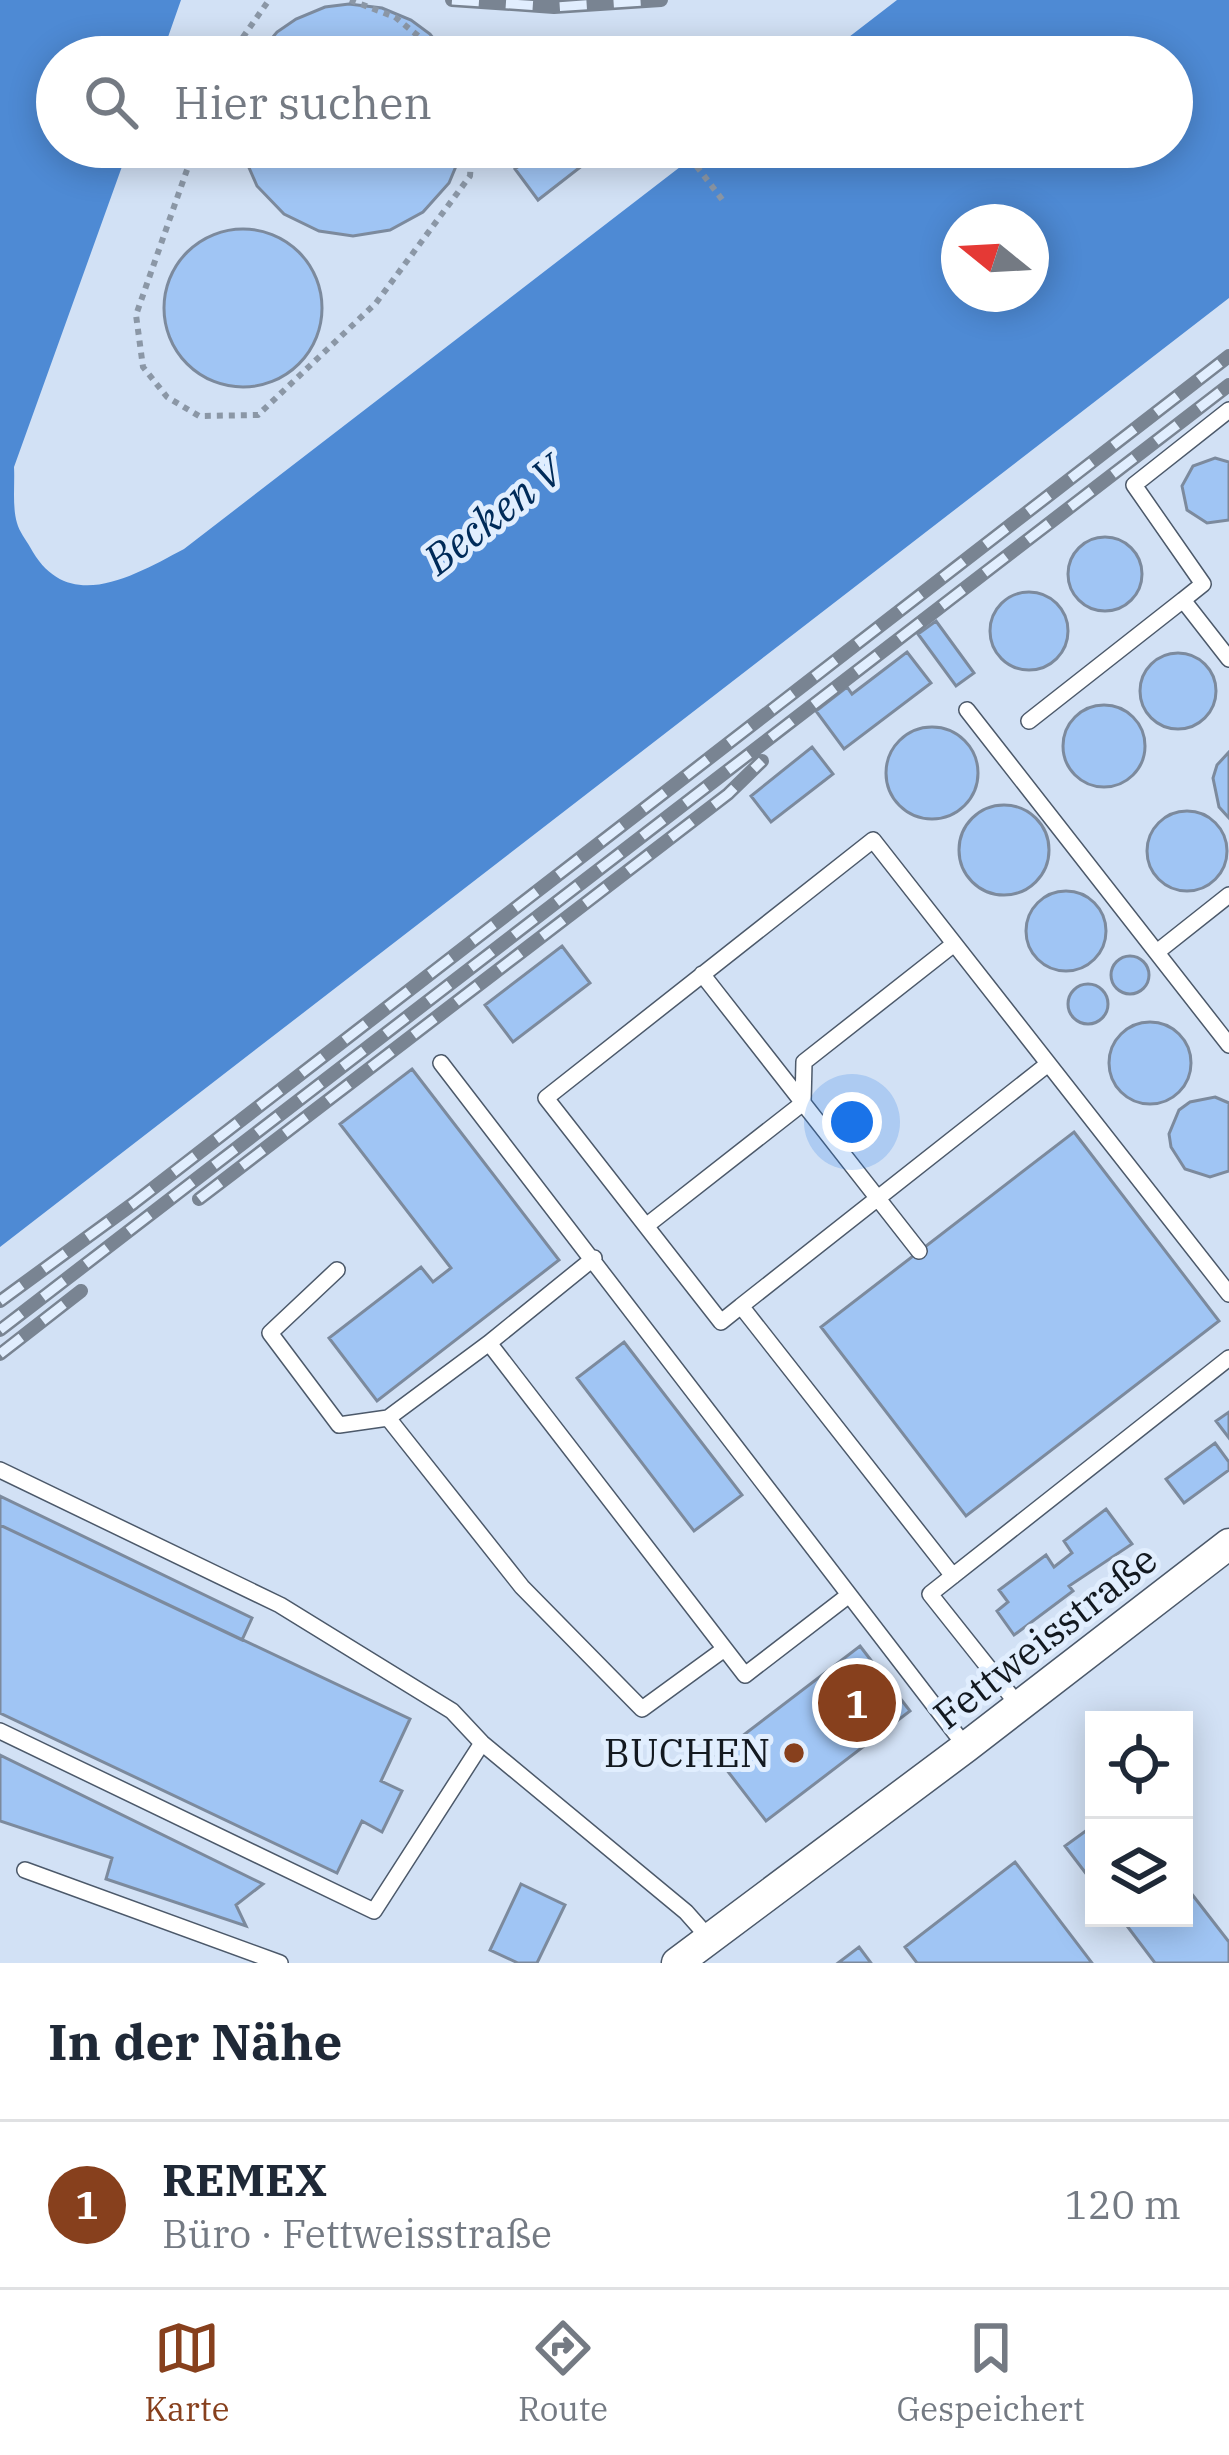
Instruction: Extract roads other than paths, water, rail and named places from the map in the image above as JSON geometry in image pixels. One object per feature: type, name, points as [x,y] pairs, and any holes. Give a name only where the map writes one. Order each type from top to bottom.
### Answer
[{"type":"street","name":"Fettweisstraße","points":[[677,1963],[1229,1544]]},
{"type":"lane","points":[[1029,722],[1203,584],[1134,485],[1229,410]]},
{"type":"lane","points":[[1183,600],[1229,658]]},
{"type":"lane","points":[[967,710],[1229,1045]]},
{"type":"lane","points":[[1048,1064],[722,1322],[545,1098],[872,840],[1229,1294]]},
{"type":"lane","points":[[1156,952],[1229,895]]},
{"type":"lane","points":[[646,1226],[802,1103],[804,1062],[954,944]]},
{"type":"lane","points":[[702,974],[919,1251]]},
{"type":"lane","points":[[441,1063],[966,1747]]},
{"type":"lane","points":[[337,1270],[270,1333],[339,1425],[388,1418],[594,1258]]},
{"type":"lane","points":[[741,1306],[953,1576]]},
{"type":"lane","points":[[489,1343],[745,1675],[849,1595]]},
{"type":"lane","points":[[1019,1706],[930,1594],[1229,1358]]},
{"type":"lane","points":[[388,1418],[522,1587],[642,1708],[723,1650]]},
{"type":"lane","points":[[0,1470],[280,1605],[452,1712],[482,1743],[686,1912],[709,1938]]},
{"type":"lane","points":[[0,1731],[374,1911],[482,1743]]},
{"type":"lane","points":[[25,1870],[280,1963]]},
{"type":"water","name":"Becken V","points":[[0,0],[181,0],[168,36],[36,36],[36,168],[121,168],[14,467],[21,532],[45,568],[62,580],[82,585],[123,578],[184,549],[679,168],[1193,168],[1193,36],[850,36],[897,0],[1229,0],[1229,298],[0,1247]]},
{"type":"railway","points":[[452,0],[554,7],[661,0]]},
{"type":"railway","points":[[0,1301],[134,1203],[1229,356]]},
{"type":"railway","points":[[0,1330],[1229,385]]},
{"type":"railway","points":[[199,1199],[728,794],[762,761]]},
{"type":"railway","points":[[0,1354],[81,1291]]},
{"type":"place","name":"REMEX","points":[[857,1703]]},
{"type":"place","name":"BUCHEN","points":[[794,1753]]}]
